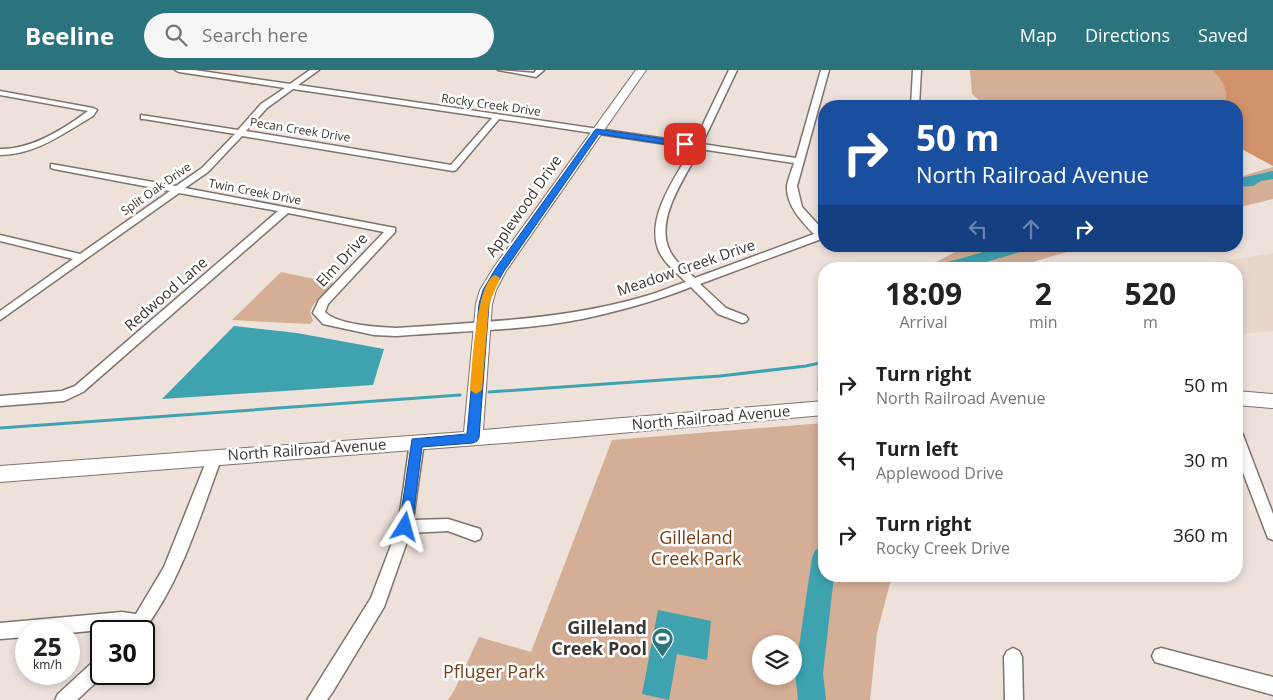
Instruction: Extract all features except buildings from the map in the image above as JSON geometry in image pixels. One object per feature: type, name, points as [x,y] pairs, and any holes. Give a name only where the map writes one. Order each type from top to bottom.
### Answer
[{"type":"street","name":"Rocky Creek Drive","points":[[179,70],[799,161]]},
{"type":"street","points":[[213,75],[222,70]]},
{"type":"street","name":"Split Oak Drive","points":[[0,316],[213,163],[264,106],[315,70]]},
{"type":"street","points":[[502,70],[538,72]]},
{"type":"street","name":"Applewood Drive","points":[[473,438],[481,327],[488,290],[499,270],[640,70]]},
{"type":"street","points":[[733,70],[661,218],[663,248],[670,260],[722,311],[742,319]]},
{"type":"street","points":[[818,230],[796,208],[792,195],[792,186],[825,70]]},
{"type":"street","points":[[915,100],[917,70]]},
{"type":"street","points":[[0,93],[93,110],[90,114],[24,149],[12,153],[0,152]]},
{"type":"street","name":"Pecan Creek Drive","points":[[144,117],[453,168],[497,117]]},
{"type":"street","name":"Twin Creek Drive","points":[[54,166],[391,230]]},
{"type":"street","name":"Redwood Lane","points":[[0,401],[64,396],[79,389],[286,210]]},
{"type":"street","name":"Elm Drive","points":[[319,314],[323,303],[391,230]]},
{"type":"street","name":"Meadow Creek Drive","points":[[319,314],[327,321],[386,332],[534,322],[649,300],[818,236]]},
{"type":"street","points":[[0,238],[82,258]]},
{"type":"street","points":[[1243,399],[1273,401]]},
{"type":"street","name":"North Railroad Avenue","points":[[0,474],[818,409]]},
{"type":"street","points":[[316,700],[326,687],[378,602],[405,527],[417,442]]},
{"type":"street","points":[[1243,451],[1269,509],[1273,532]]},
{"type":"street","points":[[141,620],[172,564],[214,458]]},
{"type":"street","points":[[405,527],[448,525],[475,534]]},
{"type":"street","points":[[0,631],[90,623]]},
{"type":"street","points":[[1161,656],[1273,686]]},
{"type":"street","points":[[1013,657],[1014,700]]},
{"type":"street","points":[[64,700],[90,676]]},
{"type":"shaded area","points":[[1212,70],[1273,70],[1273,166],[1243,150],[1243,100],[1226,100],[1225,90],[1219,78]]},
{"type":"shaded area","points":[[1273,253],[1273,331],[1243,334],[1243,262],[1217,262]]},
{"type":"green space","points":[[970,70],[1212,70],[1224,86],[1226,99],[979,100],[972,94]]},
{"type":"green space","points":[[1273,167],[1273,199],[1243,206],[1243,176]]},
{"type":"green space","points":[[955,252],[1067,252],[1033,262],[936,262]]},
{"type":"green space","points":[[281,272],[334,283],[313,305],[310,312],[313,321],[310,324],[232,320]]},
{"type":"green space","name":"Gilleland Creek Park","points":[[818,423],[818,582],[890,582],[877,633],[870,700],[448,700],[479,637],[531,652],[612,440]]},
{"type":"water","points":[[1273,171],[1273,179],[1261,181],[1253,186],[1243,187],[1243,177]]},
{"type":"water","points":[[234,326],[297,333],[384,349],[373,385],[162,399]]},
{"type":"water","name":"Gilleland Creek Pool","points":[[658,610],[711,621],[707,660],[677,654],[669,700],[642,694]]},
{"type":"waterway","points":[[968,262],[1003,252]]},
{"type":"waterway","points":[[489,392],[720,376],[818,363]]},
{"type":"waterway","points":[[0,428],[460,395]]},
{"type":"waterway","points":[[812,700],[809,673],[821,582]]},
{"type":"slow traffic","points":[[476,390],[484,304],[488,290],[495,278]]},
{"type":"place","name":"Gilleland Creek Pool","points":[[663,657]]},
{"type":"route","points":[[405,527],[417,442],[473,438],[484,304],[488,290],[499,270],[597,131],[685,144]]},
{"type":"park label","name":"Pfluger Park","points":[[494,672]]}]
